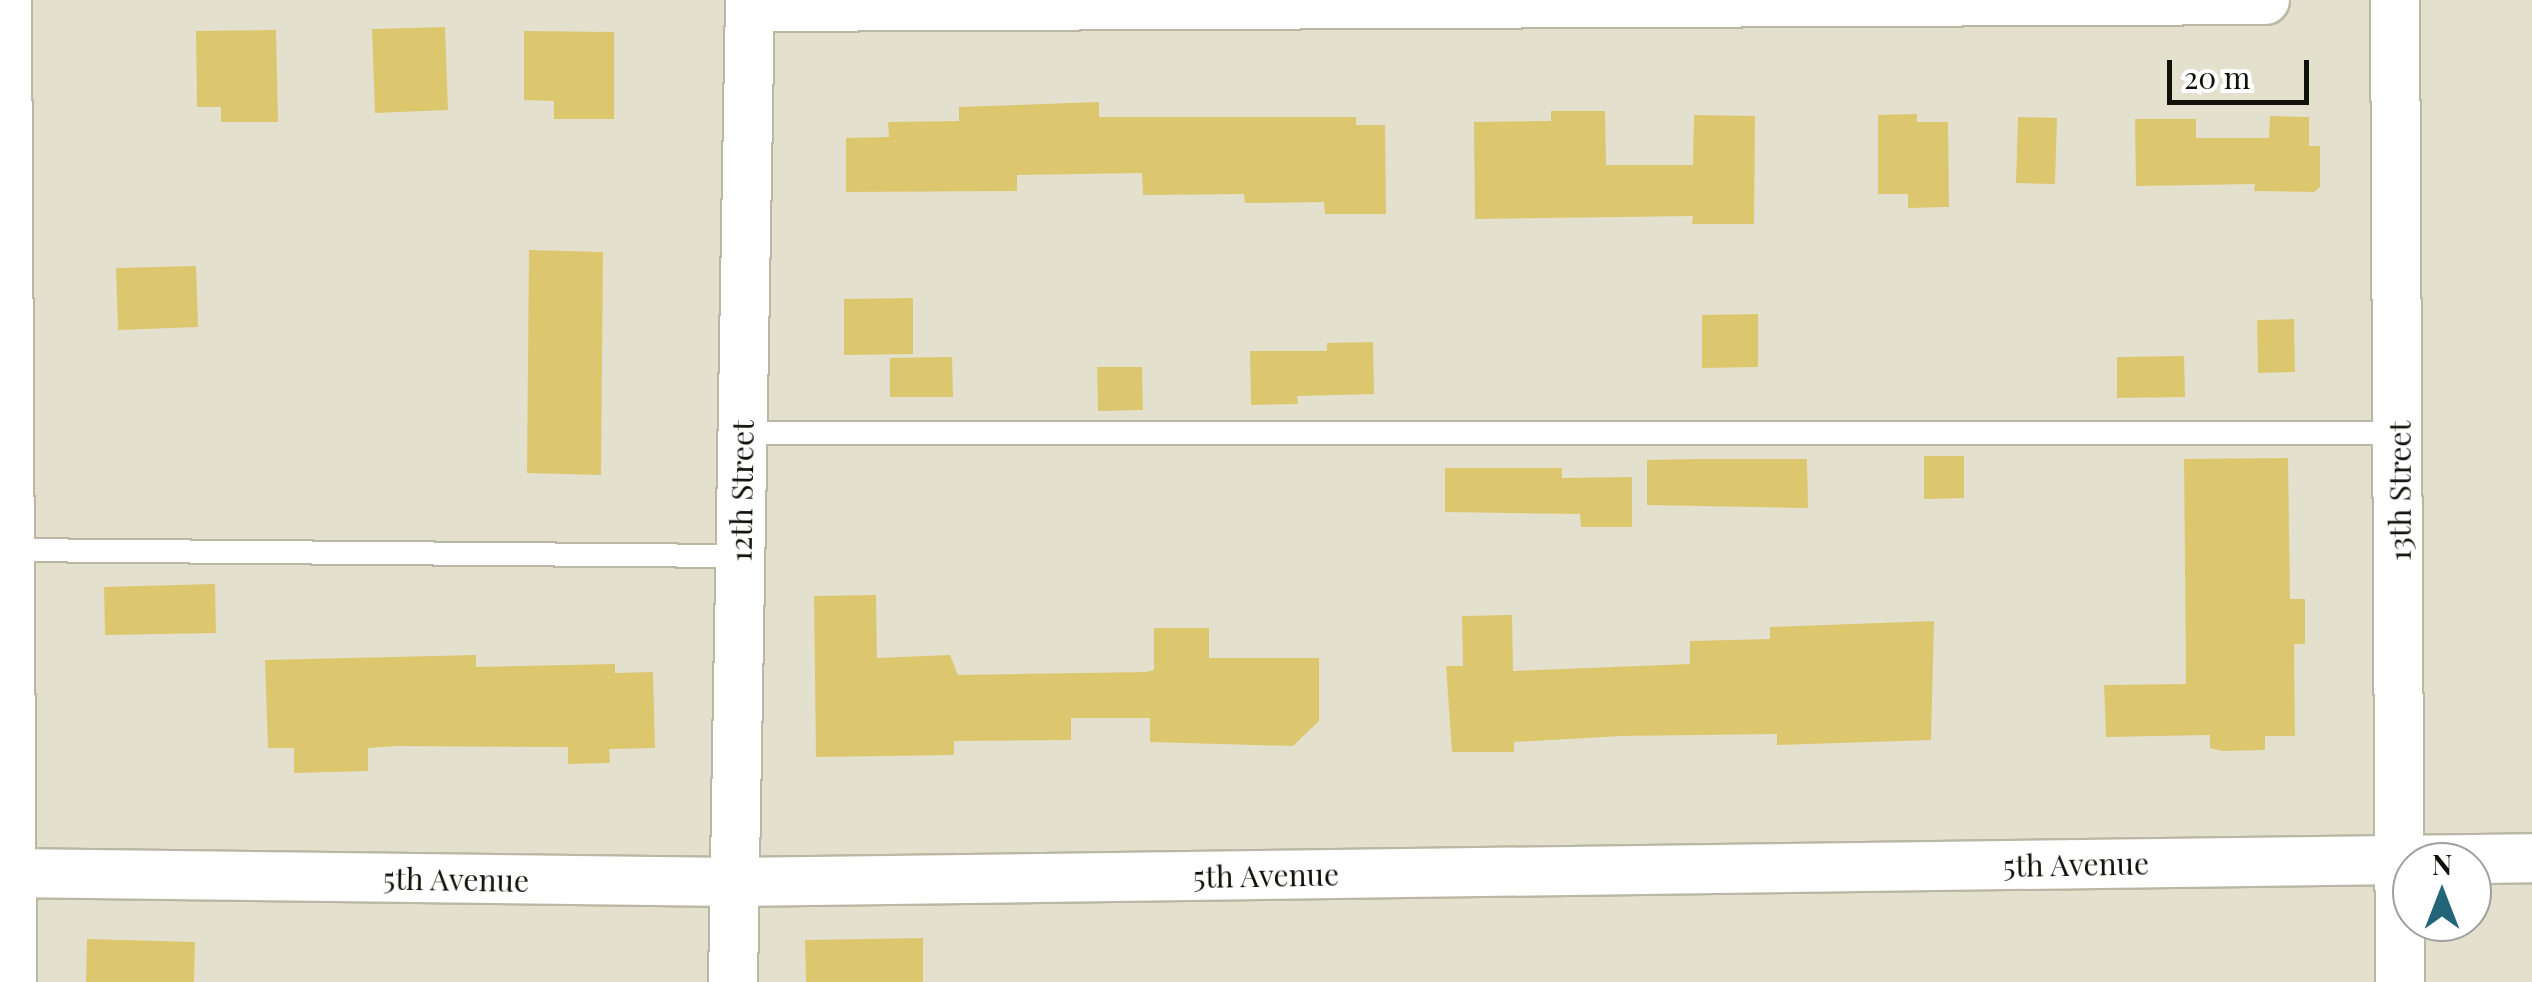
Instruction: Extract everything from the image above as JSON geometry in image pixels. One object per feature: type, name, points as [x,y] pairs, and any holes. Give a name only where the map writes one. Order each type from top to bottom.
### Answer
[{"type":"main road","points":[[4,0],[8,982]]},
{"type":"street","points":[[751,3],[2265,0]]},
{"type":"street","name":"13th Street","points":[[2395,0],[2400,842]]},
{"type":"street","name":"12th Street","points":[[733,982],[751,3]]},
{"type":"street","name":"5th Avenue","points":[[2492,859],[2532,858]]},
{"type":"street","name":"5th Avenue","points":[[5,873],[733,882],[2392,860]]},
{"type":"street","name":"13th Street","points":[[2400,942],[2400,982]]},
{"type":"lane","points":[[742,433],[2399,433]]},
{"type":"lane","points":[[6,550],[740,556]]},
{"type":"building","points":[[445,27],[448,110],[375,113],[372,29]]},
{"type":"building","points":[[276,30],[278,122],[221,122],[221,107],[197,107],[196,31]]},
{"type":"building","points":[[524,31],[614,32],[614,119],[554,119],[554,101],[524,100]]},
{"type":"building","points":[[1099,102],[1099,117],[1356,117],[1356,125],[1385,125],[1386,214],[1325,214],[1324,202],[1245,203],[1244,194],[1143,195],[1142,173],[1017,175],[1017,191],[846,192],[846,138],[889,137],[888,122],[959,121],[959,107]]},
{"type":"building","points":[[1551,111],[1605,111],[1606,165],[1693,165],[1694,115],[1755,116],[1754,224],[1692,224],[1693,216],[1475,219],[1474,122],[1551,121]]},
{"type":"building","points":[[1917,114],[1917,122],[1948,122],[1949,207],[1908,208],[1908,194],[1878,194],[1878,115]]},
{"type":"building","points":[[2270,116],[2309,117],[2309,146],[2320,146],[2320,187],[2314,192],[2254,191],[2255,184],[2136,186],[2135,119],[2196,119],[2196,138],[2269,138]]},
{"type":"building","points":[[2018,117],[2057,118],[2055,184],[2016,183]]},
{"type":"building","points":[[529,250],[603,252],[601,475],[527,473]]},
{"type":"building","points":[[196,266],[198,327],[118,330],[116,268]]},
{"type":"building","points":[[913,298],[913,354],[844,355],[844,299]]},
{"type":"building","points":[[1758,314],[1758,367],[1702,368],[1702,315]]},
{"type":"building","points":[[2294,319],[2295,372],[2258,373],[2257,320]]},
{"type":"building","points":[[1373,342],[1374,394],[1297,396],[1298,404],[1251,405],[1250,351],[1327,351],[1327,343]]},
{"type":"building","points":[[2184,356],[2185,397],[2117,398],[2117,357]]},
{"type":"building","points":[[952,357],[953,397],[890,397],[890,358]]},
{"type":"building","points":[[1097,367],[1142,367],[1143,410],[1098,411]]},
{"type":"building","points":[[1924,456],[1964,456],[1964,498],[1924,499]]},
{"type":"building","points":[[2288,458],[2290,599],[2305,599],[2305,644],[2294,644],[2295,736],[2265,736],[2265,750],[2222,751],[2210,748],[2210,735],[2106,737],[2104,685],[2186,684],[2184,459]]},
{"type":"building","points":[[1807,459],[1808,508],[1647,505],[1647,460]]},
{"type":"building","points":[[1445,468],[1562,468],[1562,478],[1632,477],[1632,527],[1581,527],[1580,514],[1445,512]]},
{"type":"building","points":[[215,584],[216,633],[105,635],[104,587]]},
{"type":"building","points":[[876,595],[877,658],[950,655],[958,675],[1146,672],[1154,670],[1154,628],[1209,628],[1209,658],[1319,658],[1319,721],[1293,746],[1150,742],[1150,718],[1071,718],[1071,740],[954,741],[954,755],[816,757],[814,596]]},
{"type":"building","points":[[1512,615],[1513,671],[1690,664],[1690,641],[1770,639],[1770,627],[1934,621],[1931,740],[1777,745],[1777,734],[1621,736],[1514,742],[1514,752],[1452,752],[1446,666],[1463,666],[1462,616]]},
{"type":"building","points":[[476,655],[476,667],[615,664],[615,673],[653,672],[655,748],[609,749],[610,763],[568,764],[568,747],[395,746],[368,748],[368,771],[294,773],[294,748],[268,748],[265,660]]},
{"type":"building","points":[[923,938],[923,982],[806,982],[805,940]]},
{"type":"building","points":[[87,939],[195,942],[194,982],[86,982]]}]
